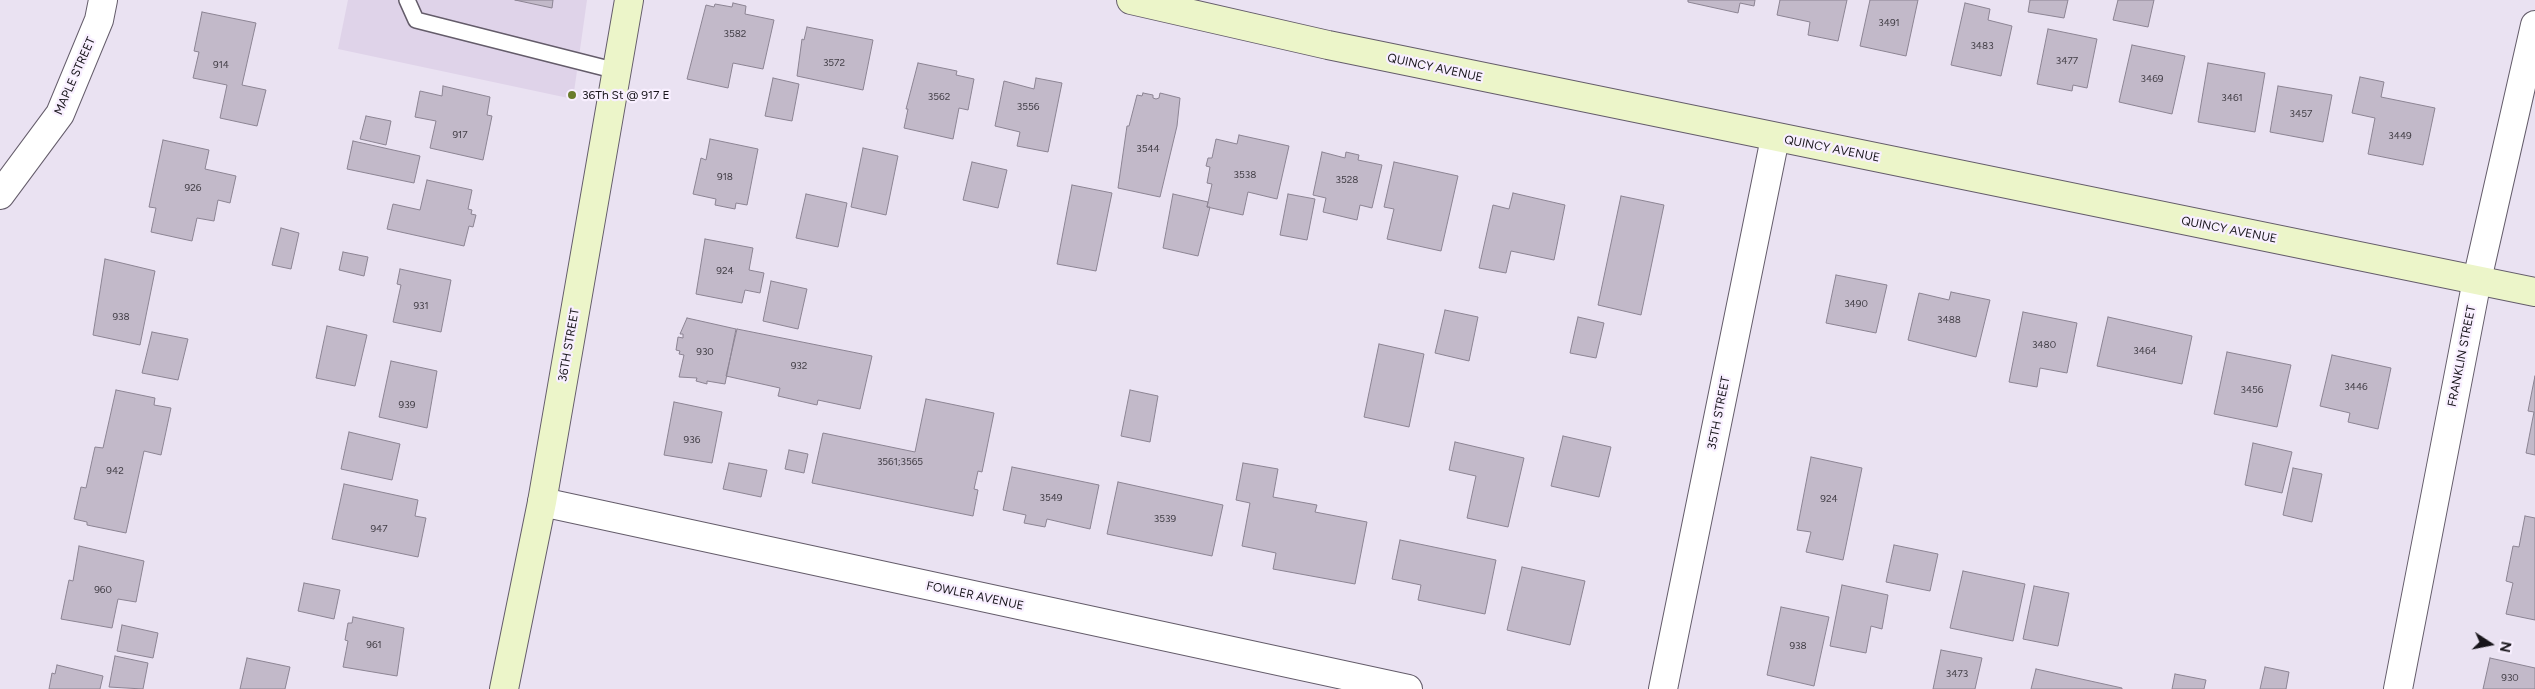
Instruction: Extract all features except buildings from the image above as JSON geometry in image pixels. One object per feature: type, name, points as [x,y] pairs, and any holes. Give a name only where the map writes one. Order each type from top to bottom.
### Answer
[{"type":"street","name":"MAPLE STREET","points":[[0,195],[60,114],[99,20],[103,0]]},
{"type":"street","name":"36TH STREET","points":[[504,689],[542,502],[629,0]]},
{"type":"street","name":"QUINCY AVENUE","points":[[1130,0],[1328,46],[2535,292]]},
{"type":"street","name":"FRANKLIN STREET","points":[[2398,689],[2477,280],[2535,25]]},
{"type":"street","name":"35TH STREET","points":[[1663,689],[1775,138]]},
{"type":"street","name":"FOWLER AVENUE","points":[[542,502],[1408,689]]},
{"type":"lane","points":[[407,0],[416,20],[617,71]]},
{"type":"shaded area","points":[[348,0],[587,0],[573,99],[338,49]]},
{"type":"place","name":"36Th St @ 917 E","points":[[572,95]]}]
